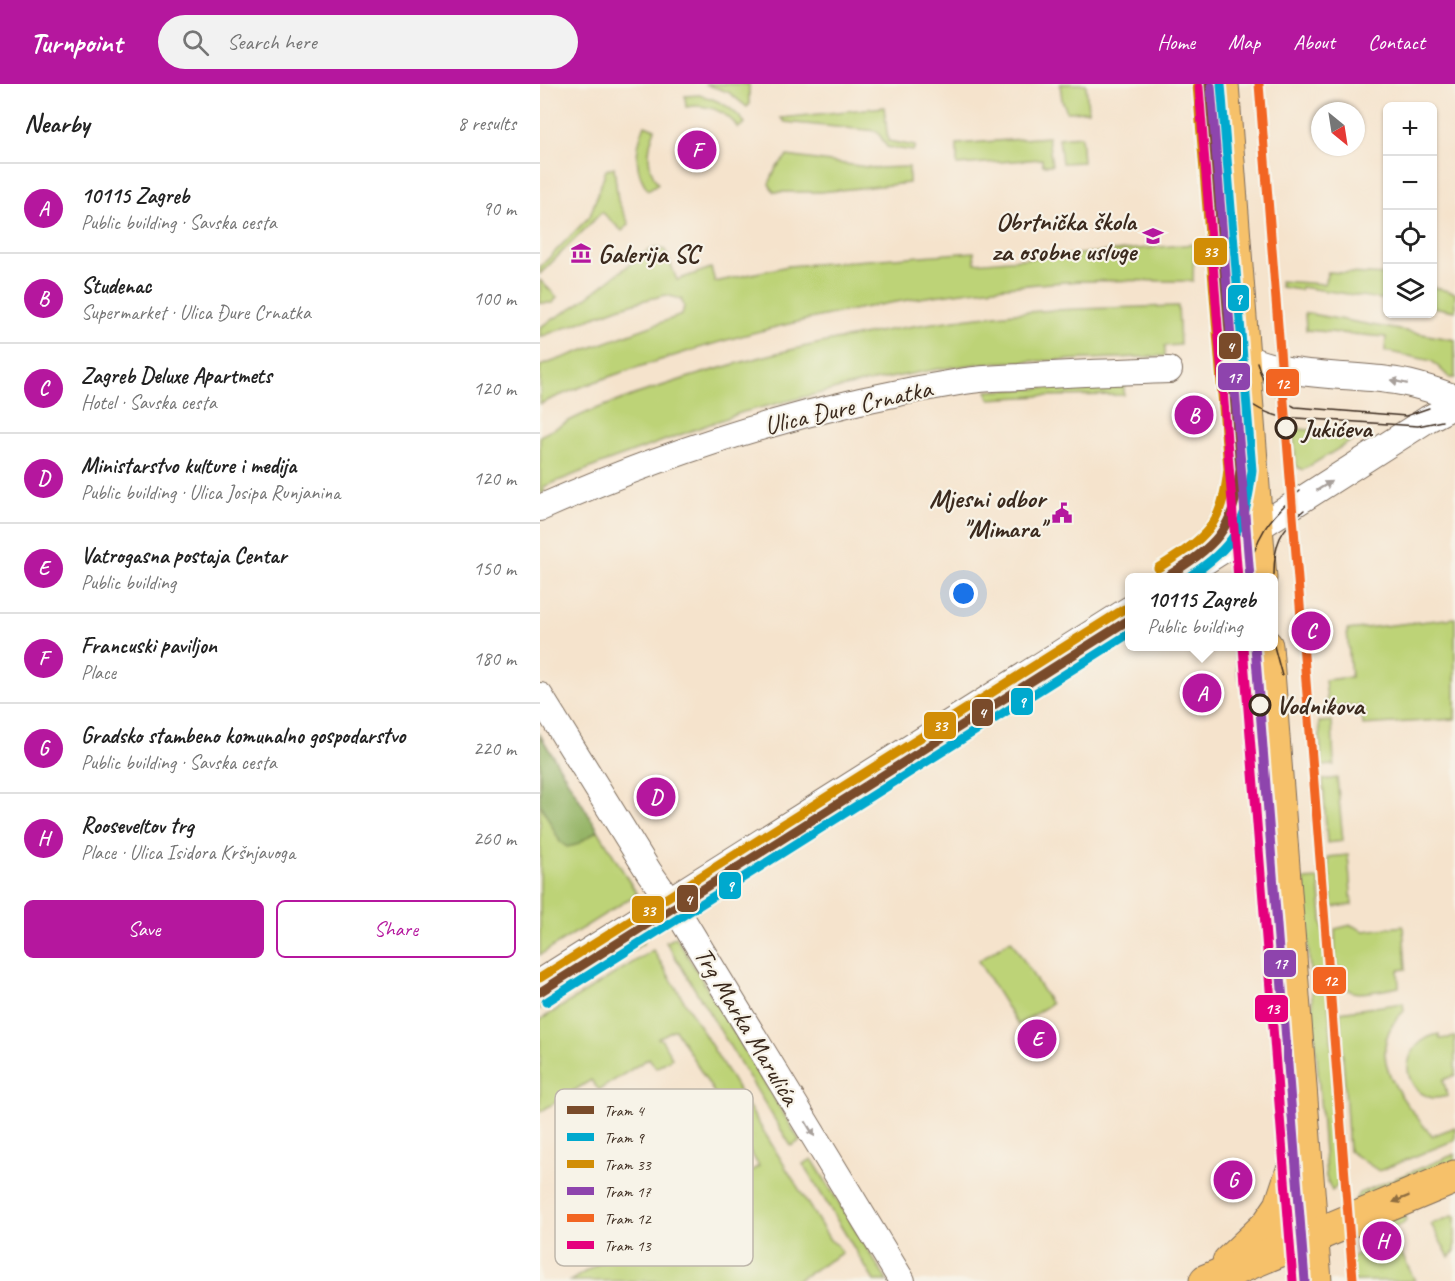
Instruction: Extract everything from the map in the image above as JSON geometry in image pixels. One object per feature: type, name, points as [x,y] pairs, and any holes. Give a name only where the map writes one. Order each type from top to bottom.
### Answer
[{"type":"main road","points":[[1222,84],[1260,573]]},
{"type":"main road","points":[[1266,651],[1315,1281]]},
{"type":"main road","points":[[1206,1281],[1238,1255],[1268,1225],[1286,1194],[1304,1136]]},
{"type":"main road","points":[[1206,1281],[1455,1177]]},
{"type":"street","points":[[1242,355],[1257,363],[1277,368],[1390,380],[1455,398]]},
{"type":"street","name":"Ulica Đure Crnatka","points":[[540,508],[596,483],[757,426],[870,399],[967,380],[1169,370]]},
{"type":"street","points":[[1187,573],[1428,419],[1455,405]]},
{"type":"street","points":[[540,982],[1125,612]]},
{"type":"street","name":"Trg Marka Marulića","points":[[540,696],[631,844],[682,919],[902,1281]]},
{"type":"green space","points":[[705,84],[749,84],[749,105],[747,107],[728,92]]},
{"type":"green space","points":[[1060,84],[1086,84],[1088,111],[1067,112],[1062,100]]},
{"type":"green space","points":[[699,95],[725,105],[745,123],[738,128],[728,117],[708,107],[686,107],[685,96]]},
{"type":"green space","points":[[884,107],[888,141],[915,146],[913,151],[887,147],[877,131],[785,122],[781,118]]},
{"type":"green space","points":[[645,125],[655,129],[649,157],[651,171],[658,184],[648,190],[640,174],[637,158],[639,141]]},
{"type":"green space","points":[[1081,136],[1083,162],[1062,163],[1059,138]]},
{"type":"green space","points":[[1048,137],[1052,165],[1043,165],[1042,159],[957,165],[957,144]]},
{"type":"green space","points":[[787,156],[874,168],[909,167],[909,183],[820,192],[774,192],[769,184],[776,168]]},
{"type":"green space","points":[[614,167],[618,201],[629,224],[622,231],[602,212],[540,274],[540,267],[590,216],[606,170]]},
{"type":"green space","points":[[1194,244],[1193,281],[1097,281],[1014,286],[862,308],[713,344],[616,374],[540,404],[540,366],[682,315],[684,306],[681,299],[666,295],[621,307],[540,337],[540,327],[577,305],[646,252],[656,248],[665,250],[677,280],[711,268],[715,282],[788,266],[974,252],[975,263]]},
{"type":"green space","points":[[1328,272],[1383,275],[1383,299],[1301,287],[1300,290],[1281,287],[1280,281],[1324,284]]},
{"type":"green space","points":[[540,280],[557,297],[553,303],[540,303]]},
{"type":"green space","points":[[1437,288],[1455,293],[1455,311],[1437,308]]},
{"type":"green space","points":[[1178,306],[1180,345],[1165,346],[1165,356],[985,363],[857,384],[743,412],[608,461],[543,487],[545,493],[540,493],[540,436],[593,410],[642,392],[741,362],[842,339],[945,321],[1041,311]]},
{"type":"green space","points":[[1305,313],[1455,340],[1455,378],[1450,378],[1432,361],[1385,351],[1386,337],[1306,330]]},
{"type":"green space","points":[[1124,384],[1124,395],[989,399],[987,391]]},
{"type":"green space","points":[[1297,429],[1352,433],[1355,436],[1353,440],[1303,470],[1296,464],[1293,431]]},
{"type":"green space","points":[[1455,618],[1455,719],[1363,725],[1361,705],[1328,708],[1325,680],[1351,677],[1347,630]]},
{"type":"green space","points":[[1235,651],[1248,651],[1251,678],[1240,679]]},
{"type":"green space","points":[[1332,721],[1334,765],[1322,766],[1319,722]]},
{"type":"green space","points":[[540,735],[637,894],[540,955]]},
{"type":"green space","points":[[540,735],[598,830],[576,845],[567,847],[560,842],[540,803]]},
{"type":"green space","points":[[1337,778],[1343,841],[1327,843],[1323,780]]},
{"type":"green space","points":[[1348,855],[1352,905],[1332,907],[1328,857]]},
{"type":"green space","points":[[1319,879],[1342,1177],[1340,1183],[1332,1191],[1326,1177],[1303,880]]},
{"type":"green space","points":[[1351,925],[1364,931],[1403,926],[1406,969],[1398,970],[1399,987],[1357,993],[1346,988],[1341,982],[1336,965],[1335,929]]},
{"type":"green space","points":[[676,937],[800,1141],[791,1146],[666,942]]},
{"type":"green space","points":[[644,939],[644,943],[540,1009],[540,1003]]},
{"type":"green space","points":[[1011,940],[1051,1004],[1018,1025],[978,961]]},
{"type":"green space","points":[[653,950],[738,1089],[712,1089],[675,1029],[658,1038],[662,1040],[672,1058],[656,1068],[649,1058],[601,1089],[591,1080],[577,1089],[555,1089],[555,1103],[540,1112],[540,1020]]},
{"type":"green space","points":[[1403,1003],[1404,1011],[1391,1027],[1385,1043],[1385,1060],[1390,1076],[1409,1107],[1432,1136],[1455,1127],[1455,1140],[1379,1171],[1349,1151],[1340,1012]]},
{"type":"green space","points":[[1439,1034],[1440,1039],[1455,1037],[1455,1075],[1443,1080],[1448,1096],[1432,1098],[1421,1093],[1413,1085],[1408,1067],[1414,1050],[1420,1043]]},
{"type":"green space","points":[[753,1114],[830,1240],[842,1253],[796,1281],[570,1281],[595,1266],[753,1266],[753,1170],[759,1166],[753,1156]]},
{"type":"green space","points":[[1455,1154],[1455,1164],[1354,1202],[1359,1193]]},
{"type":"green space","points":[[812,1159],[887,1281],[874,1281],[803,1164]]},
{"type":"green space","points":[[1405,1213],[1406,1219],[1403,1224],[1360,1239],[1352,1235]]},
{"type":"green space","points":[[1455,1215],[1455,1251],[1449,1257],[1431,1224]]},
{"type":"green space","points":[[1396,1242],[1415,1281],[1348,1281],[1347,1264],[1353,1256]]},
{"type":"tram line","name":"4","points":[[1172,573],[1210,546],[1219,535],[1233,508],[1240,469],[1209,84]]},
{"type":"tram line","name":"9","points":[[1194,573],[1217,556],[1235,533],[1246,506],[1252,470],[1221,84]]},
{"type":"tram line","name":"12","points":[[1259,84],[1353,1279]]},
{"type":"tram line","name":"33","points":[[1158,568],[1199,539],[1216,518],[1225,489],[1228,469],[1197,85]]},
{"type":"tram line","name":"17","points":[[1211,86],[1250,573]]},
{"type":"tram line","name":"13","points":[[1199,87],[1238,573]]},
{"type":"tram line","points":[[1257,362],[1270,390],[1280,399],[1295,407],[1406,416],[1429,408]]},
{"type":"tram line","points":[[1231,369],[1238,388],[1248,401],[1262,410],[1281,417],[1418,426],[1442,421]]},
{"type":"tram line","points":[[1250,573],[1254,551],[1265,529],[1280,510],[1300,491]]},
{"type":"tram line","points":[[1274,573],[1275,554],[1280,538],[1289,524],[1304,510]]},
{"type":"tram line","name":"33","points":[[540,978],[1124,609]]},
{"type":"tram line","name":"4","points":[[540,992],[1125,622]]},
{"type":"tram line","name":"9","points":[[546,1002],[1125,636]]},
{"type":"tram line","name":"13","points":[[1243,651],[1293,1281]]},
{"type":"tram line","name":"17","points":[[1255,651],[1305,1281]]},
{"type":"tram line","points":[[1275,651],[1282,676]]},
{"type":"place","name":"Francuski paviljon","points":[[697,150]]},
{"type":"place","name":"Obrtnička škola za osobne usluge","points":[[1153,236]]},
{"type":"place","name":"Galerija SC","points":[[581,253]]},
{"type":"place","name":"Studenac","points":[[1194,415]]},
{"type":"place","name":"Jukićeva","points":[[1286,428]]},
{"type":"place","name":"Mjesni odbor \"Mimara\"","points":[[1062,513]]},
{"type":"place","name":"Zagreb Deluxe Apartmets","points":[[1311,631]]},
{"type":"place","name":"10115 Zagreb","points":[[1202,693]]},
{"type":"place","name":"Vodnikova","points":[[1260,705]]},
{"type":"place","name":"Ministarstvo kulture i medija","points":[[656,797]]},
{"type":"place","name":"Vatrogasna postaja Centar","points":[[1037,1039]]},
{"type":"place","name":"Gradsko stambeno komunalno gospodarstvo","points":[[1233,1180]]},
{"type":"place","name":"Rooseveltov trg","points":[[1382,1241]]}]
